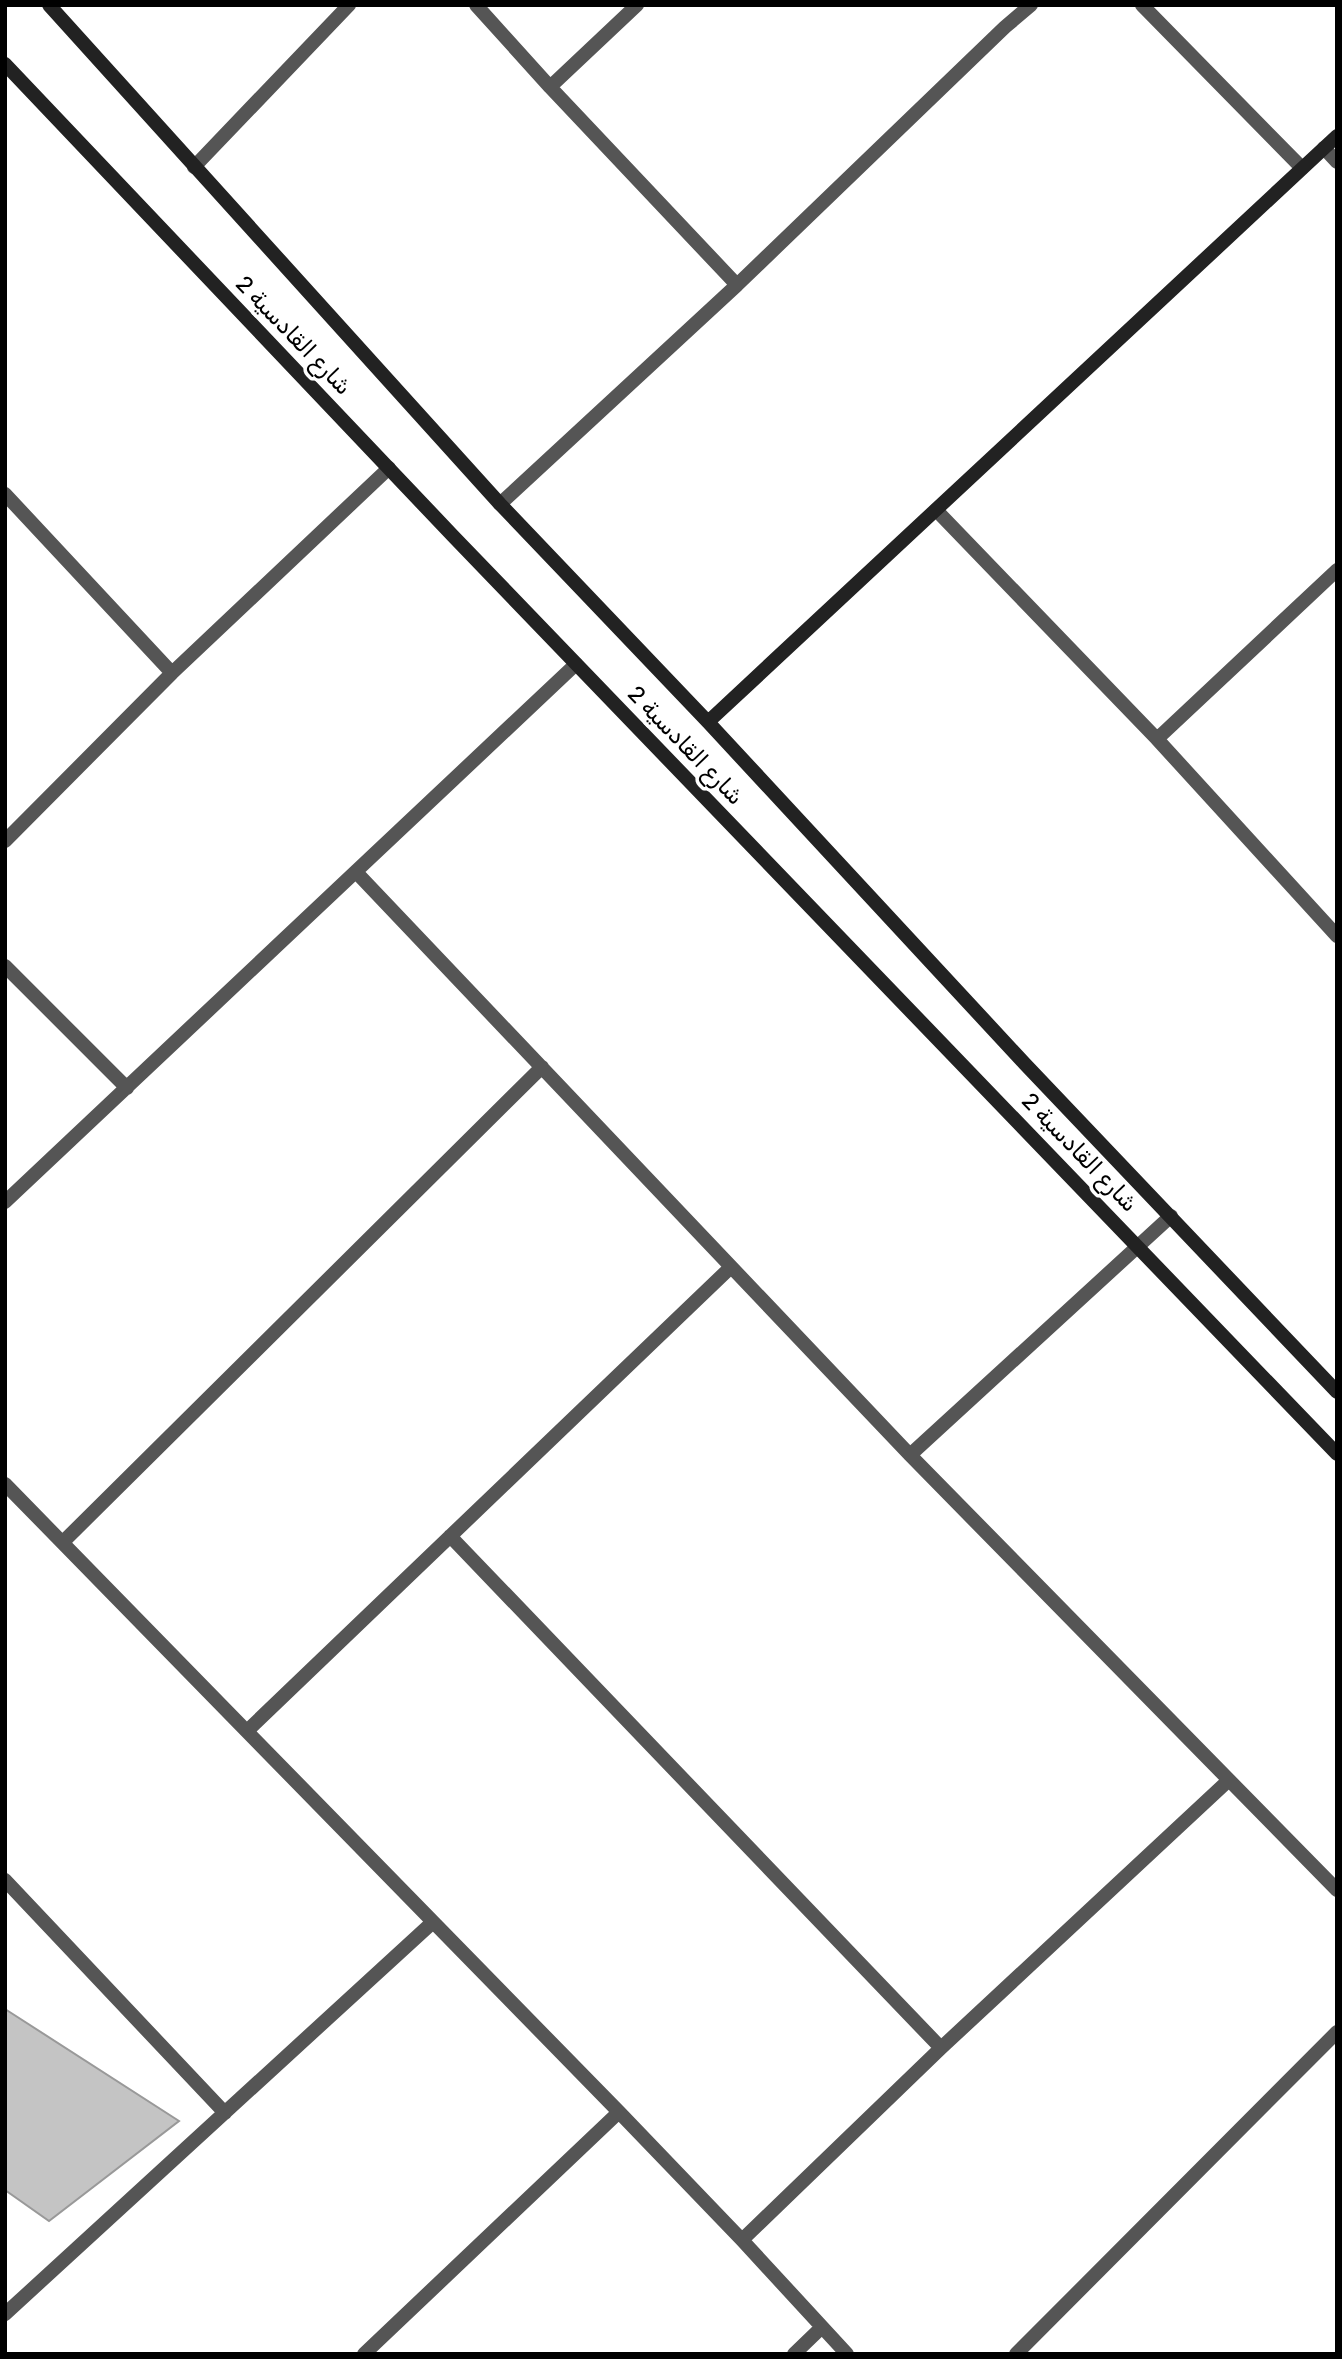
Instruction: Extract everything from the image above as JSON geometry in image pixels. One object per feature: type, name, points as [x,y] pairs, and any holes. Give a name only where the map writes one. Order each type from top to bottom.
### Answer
[{"type":"street","points":[[49,5],[500,504],[708,722],[1025,1065],[1337,1392]]},
{"type":"street","points":[[194,167],[349,5]]},
{"type":"street","points":[[477,5],[550,87],[737,285]]},
{"type":"street","points":[[550,87],[637,5]]},
{"type":"street","points":[[500,504],[737,285],[1031,5]]},
{"type":"street","points":[[1142,5],[1302,168]]},
{"type":"street","name":"شارع القادسية 2","points":[[5,64],[576,664],[1337,1454]]},
{"type":"street","points":[[708,722],[1337,136]]},
{"type":"street","points":[[1324,148],[1337,162]]},
{"type":"street","points":[[5,841],[172,673],[389,468]]},
{"type":"street","points":[[5,495],[172,673]]},
{"type":"street","points":[[936,510],[1157,739],[1337,936]]},
{"type":"street","points":[[1157,739],[1337,570]]},
{"type":"street","points":[[5,1202],[576,664]]},
{"type":"street","points":[[356,872],[910,1455],[1337,1891]]},
{"type":"street","points":[[5,967],[127,1088]]},
{"type":"street","points":[[63,1542],[542,1067]]},
{"type":"street","points":[[910,1455],[1171,1216]]},
{"type":"street","points":[[247,1731],[731,1266]]},
{"type":"street","points":[[5,1484],[619,2112],[847,2354]]},
{"type":"street","points":[[450,1536],[941,2048]]},
{"type":"street","points":[[742,2240],[941,2048],[1229,1780]]},
{"type":"street","points":[[5,1880],[225,2113]]},
{"type":"street","points":[[5,2314],[433,1922]]},
{"type":"street","points":[[1016,2354],[1337,2032]]},
{"type":"street","points":[[365,2354],[619,2112]]},
{"type":"street","points":[[794,2354],[821,2328]]},
{"type":"building","points":[[5,2009],[179,2121],[49,2221],[5,2190]]}]
